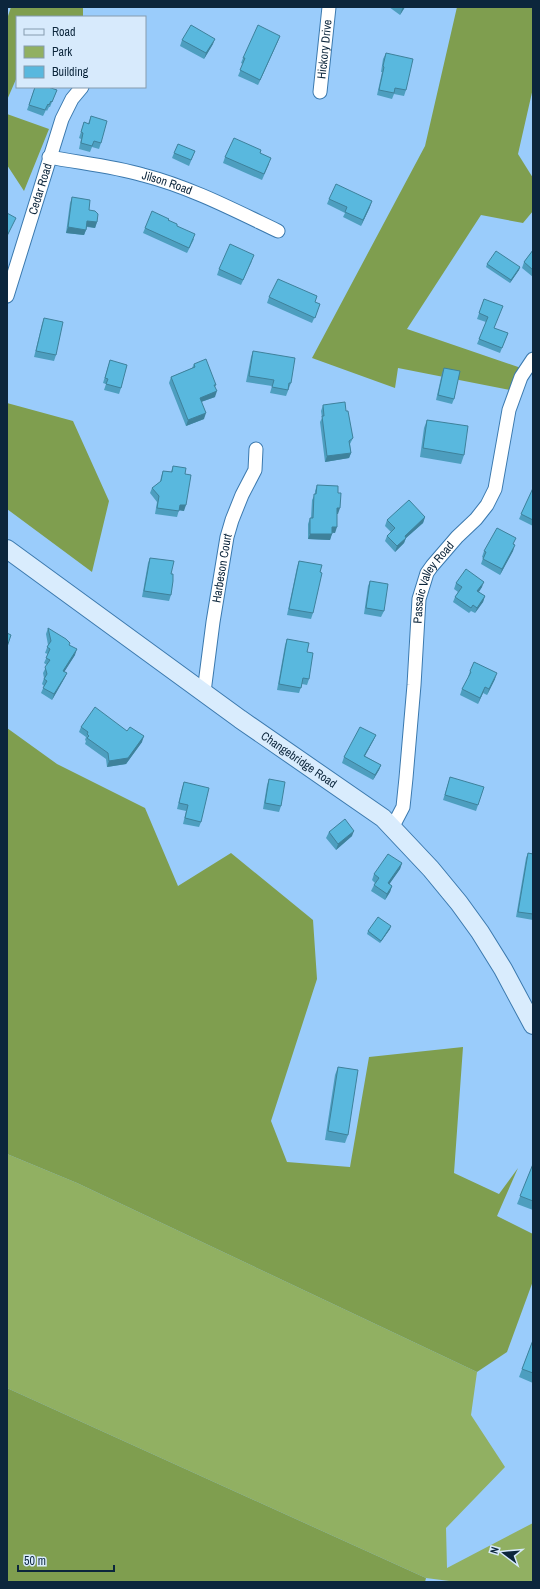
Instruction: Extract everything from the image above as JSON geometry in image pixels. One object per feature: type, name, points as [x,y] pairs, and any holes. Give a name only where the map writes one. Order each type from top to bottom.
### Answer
[{"type":"main road","name":"Changebridge Road","points":[[7,549],[240,719],[383,818],[431,869],[459,903],[480,932],[503,969],[533,1025]]},
{"type":"street","name":"Hickory Drive","points":[[320,92],[329,7]]},
{"type":"street","name":"Cedar Road","points":[[7,296],[62,119],[72,99],[81,88]]},
{"type":"street","name":"Jilson Road","points":[[49,157],[142,174],[208,198],[278,231]]},
{"type":"street","name":"Passaic Valley Road","points":[[392,828],[402,807],[406,778],[414,685],[419,599],[427,573],[432,566],[457,537],[476,519],[487,505],[497,480],[509,410],[521,377],[533,359]]},
{"type":"street","name":"Harbeson Court","points":[[204,692],[213,622],[227,537],[242,495],[255,470],[256,449]]},
{"type":"green space","points":[[11,7],[83,7],[83,16],[16,16],[16,79],[7,100],[7,19]]},
{"type":"green space","points":[[457,7],[533,7],[533,88],[518,154],[533,178],[533,211],[523,223],[481,215],[407,329],[524,369],[515,391],[398,368],[395,388],[312,358],[425,146]]},
{"type":"green space","points":[[7,114],[49,129],[24,191],[7,165]]},
{"type":"green space","points":[[7,403],[73,421],[109,501],[92,572],[7,509]]},
{"type":"green space","points":[[7,728],[57,764],[145,808],[178,886],[231,853],[313,920],[317,979],[271,1121],[287,1162],[350,1167],[369,1057],[463,1047],[454,1173],[499,1194],[518,1168],[497,1216],[533,1234],[533,1281],[507,1352],[477,1372],[77,1183],[7,1154]]},
{"type":"green space","points":[[7,1154],[77,1183],[477,1372],[471,1415],[505,1467],[446,1528],[447,1568],[533,1523],[533,1582],[457,1582],[426,1578],[7,1388]]},
{"type":"green space","points":[[7,1388],[426,1578],[425,1582],[7,1582]]},
{"type":"building","points":[[191,25],[215,39],[206,53],[182,40]]},
{"type":"building","points":[[258,25],[280,36],[260,80],[240,70],[245,58],[243,58]]},
{"type":"building","points":[[386,53],[413,59],[406,90],[395,88],[394,93],[379,90]]},
{"type":"building","points":[[35,88],[51,88],[57,90],[52,102],[51,101],[49,105],[48,104],[45,110],[29,105]]},
{"type":"building","points":[[91,116],[107,121],[101,143],[94,141],[92,146],[81,143],[83,133],[81,132],[84,122],[89,124]]},
{"type":"building","points":[[234,138],[261,150],[260,153],[271,158],[264,174],[225,157]]},
{"type":"building","points":[[178,144],[195,151],[191,160],[174,153]]},
{"type":"building","points":[[336,184],[372,201],[363,220],[345,212],[347,207],[329,199]]},
{"type":"building","points":[[72,197],[90,200],[89,210],[95,211],[98,214],[97,222],[87,221],[86,230],[68,227]]},
{"type":"building","points":[[152,211],[169,219],[168,220],[177,224],[177,226],[195,234],[189,248],[145,228]]},
{"type":"building","points":[[7,213],[16,218],[7,236]]},
{"type":"building","points":[[230,244],[254,255],[243,280],[219,269]]},
{"type":"building","points":[[533,250],[533,270],[524,262]]},
{"type":"building","points":[[496,251],[520,267],[511,280],[487,264]]},
{"type":"building","points":[[278,279],[317,296],[315,302],[320,304],[315,318],[269,297]]},
{"type":"building","points":[[484,299],[503,306],[494,328],[508,333],[502,348],[479,339],[488,317],[479,313]]},
{"type":"building","points":[[44,318],[63,322],[56,355],[36,351]]},
{"type":"building","points":[[253,351],[295,358],[291,383],[289,383],[288,390],[272,387],[274,380],[249,376]]},
{"type":"building","points":[[206,359],[217,391],[200,398],[206,413],[188,420],[171,377],[195,367],[194,364]]},
{"type":"building","points":[[110,360],[127,365],[121,388],[106,384],[108,379],[105,378]]},
{"type":"building","points":[[444,368],[460,371],[454,399],[438,395]]},
{"type":"building","points":[[345,402],[353,438],[349,441],[351,453],[327,456],[322,416],[324,416],[323,405]]},
{"type":"building","points":[[427,420],[468,426],[464,455],[423,448]]},
{"type":"building","points":[[173,466],[186,468],[185,474],[191,475],[186,505],[180,505],[179,511],[157,508],[159,496],[152,488],[161,481],[163,471],[172,472]]},
{"type":"building","points":[[317,485],[338,486],[338,493],[341,493],[340,508],[337,508],[337,527],[332,527],[332,534],[310,534],[310,518],[313,518],[314,494],[316,494]]},
{"type":"building","points":[[533,488],[533,520],[521,514]]},
{"type":"building","points":[[409,500],[425,517],[397,546],[387,536],[395,528],[387,520]]},
{"type":"building","points":[[497,528],[516,538],[513,544],[515,545],[502,569],[483,559],[486,552],[484,551]]},
{"type":"building","points":[[150,558],[174,561],[171,574],[173,574],[173,581],[171,595],[144,591]]},
{"type":"building","points":[[299,561],[322,565],[320,572],[322,573],[313,613],[289,609]]},
{"type":"building","points":[[466,569],[484,582],[477,591],[485,596],[477,608],[473,605],[471,608],[455,597],[462,587],[456,583]]},
{"type":"building","points":[[370,581],[388,584],[384,611],[366,608]]},
{"type":"building","points":[[48,628],[66,639],[70,643],[69,645],[77,649],[63,671],[67,673],[54,694],[43,688],[47,681],[44,679],[47,674],[45,667],[50,660],[46,658],[50,649],[47,647],[51,641]]},
{"type":"building","points":[[7,633],[11,635],[7,647]]},
{"type":"building","points":[[287,639],[309,643],[307,652],[313,653],[309,679],[303,678],[301,688],[279,684]]},
{"type":"building","points":[[474,662],[497,673],[489,689],[485,687],[480,698],[462,689],[471,672],[470,671]]},
{"type":"building","points":[[95,707],[127,731],[130,727],[144,736],[128,758],[109,761],[108,753],[87,738],[89,736],[87,734],[88,732],[81,727]]},
{"type":"building","points":[[360,727],[376,735],[364,756],[381,765],[375,775],[344,757]]},
{"type":"building","points":[[450,777],[484,787],[478,805],[445,795]]},
{"type":"building","points":[[269,779],[285,782],[281,806],[265,803]]},
{"type":"building","points":[[184,782],[209,788],[201,822],[185,818],[188,805],[179,803]]},
{"type":"building","points":[[345,819],[354,831],[338,844],[329,832]]},
{"type":"building","points":[[528,853],[533,854],[533,914],[518,912]]},
{"type":"building","points":[[388,854],[402,863],[388,883],[392,886],[387,894],[374,885],[379,878],[374,874]]},
{"type":"building","points":[[378,917],[391,926],[381,941],[368,931]]},
{"type":"building","points":[[338,1067],[358,1070],[348,1135],[328,1131]]},
{"type":"building","points":[[533,1164],[533,1201],[520,1196]]},
{"type":"building","points":[[533,1340],[533,1373],[522,1369]]}]
